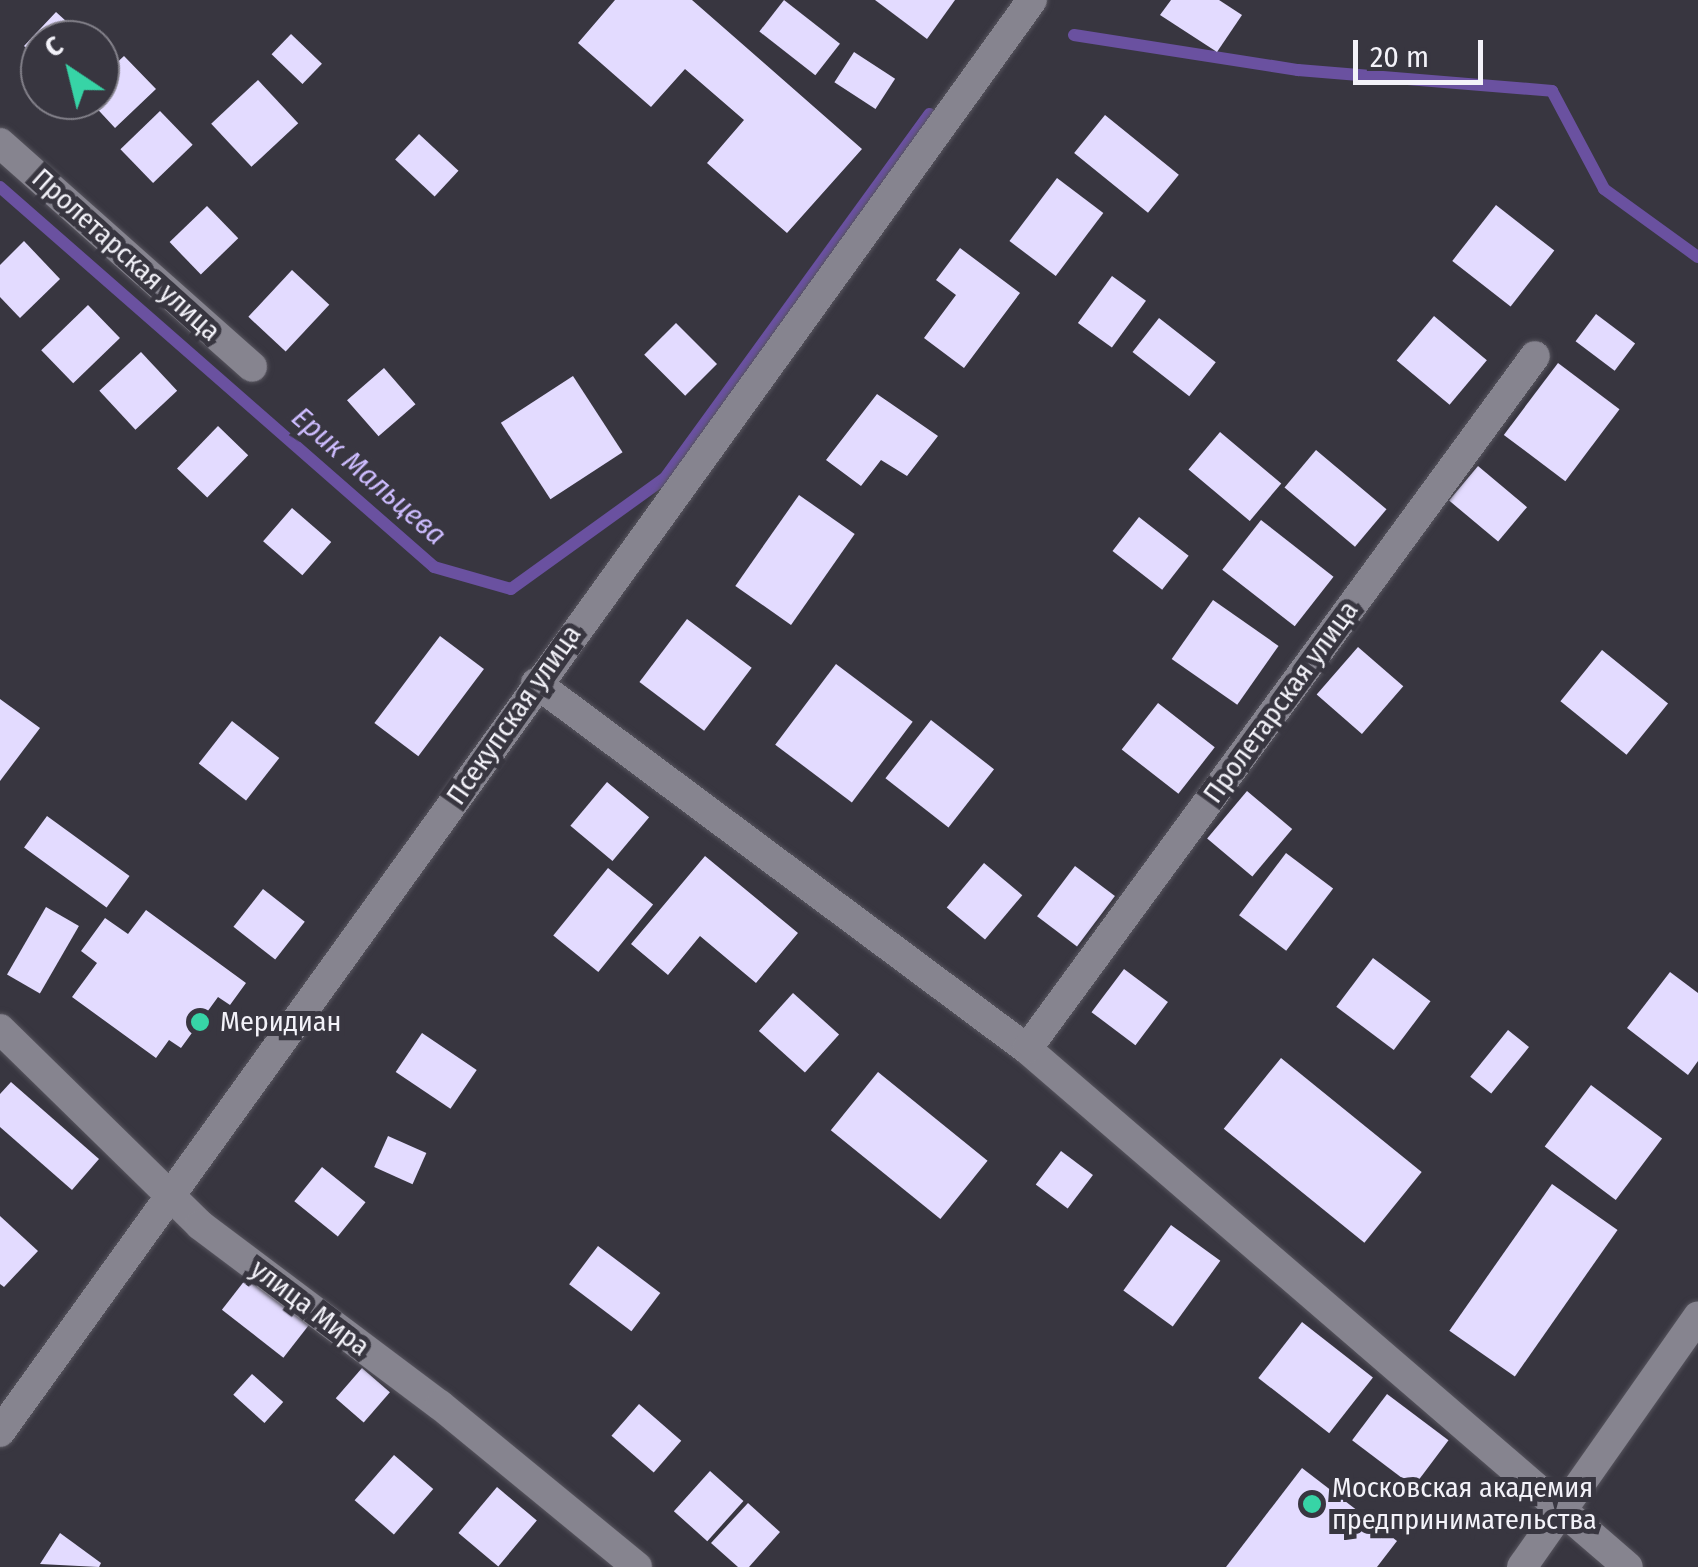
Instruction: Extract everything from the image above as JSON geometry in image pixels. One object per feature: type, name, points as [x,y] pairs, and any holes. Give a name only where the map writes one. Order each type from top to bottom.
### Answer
[{"type":"street","name":"Псекупская улица","points":[[0,1432],[536,683],[1032,0]]},
{"type":"street","name":"Пролетарская улица","points":[[0,143],[252,366]]},
{"type":"street","name":"Пролетарская улица","points":[[1027,1049],[1535,356]]},
{"type":"street","points":[[536,683],[1027,1049],[1558,1512],[1628,1567]]},
{"type":"street","name":"улица Мира","points":[[0,1029],[170,1197],[637,1567]]},
{"type":"street","points":[[1522,1567],[1698,1317]]},
{"type":"building","points":[[615,0],[692,0],[862,149],[787,233],[707,163],[744,120],[685,69],[651,107],[578,43]]},
{"type":"building","points":[[784,0],[840,44],[815,75],[759,32]]},
{"type":"building","points":[[875,0],[955,0],[927,39]]},
{"type":"building","points":[[1171,0],[1219,0],[1242,15],[1217,52],[1160,15]]},
{"type":"building","points":[[56,12],[65,20],[48,20]]},
{"type":"building","points":[[291,34],[322,64],[302,84],[272,54]]},
{"type":"building","points":[[854,52],[895,79],[875,109],[834,82]]},
{"type":"building","points":[[124,56],[156,89],[115,128],[108,120],[120,120],[120,60]]},
{"type":"building","points":[[258,80],[298,123],[251,167],[211,124]]},
{"type":"building","points":[[160,111],[193,145],[153,183],[120,149]]},
{"type":"building","points":[[1105,115],[1179,175],[1148,213],[1074,153]]},
{"type":"building","points":[[419,134],[458,171],[435,196],[395,160]]},
{"type":"building","points":[[1057,178],[1103,213],[1056,276],[1009,241]]},
{"type":"building","points":[[1496,205],[1554,251],[1511,307],[1452,261]]},
{"type":"building","points":[[207,206],[238,238],[201,274],[170,242]]},
{"type":"building","points":[[24,241],[60,279],[20,318],[0,297],[0,265]]},
{"type":"building","points":[[960,248],[1020,293],[964,368],[924,338],[956,295],[936,280]]},
{"type":"building","points":[[292,270],[329,305],[286,352],[248,317]]},
{"type":"building","points":[[1112,276],[1146,301],[1112,348],[1078,323]]},
{"type":"building","points":[[88,305],[120,338],[73,383],[41,350]]},
{"type":"building","points":[[1596,314],[1635,343],[1615,371],[1576,341]]},
{"type":"building","points":[[1434,316],[1487,360],[1450,405],[1397,360]]},
{"type":"building","points":[[1159,318],[1216,362],[1189,396],[1133,352]]},
{"type":"building","points":[[676,323],[717,364],[685,396],[644,355]]},
{"type":"building","points":[[141,352],[177,391],[135,430],[99,391]]},
{"type":"building","points":[[1558,363],[1619,409],[1565,481],[1504,435]]},
{"type":"building","points":[[384,368],[415,404],[379,436],[347,400]]},
{"type":"building","points":[[573,376],[623,452],[550,499],[501,423]]},
{"type":"building","points":[[877,394],[938,436],[907,476],[881,460],[861,486],[826,460]]},
{"type":"building","points":[[218,426],[248,455],[207,498],[177,468]]},
{"type":"building","points":[[1220,432],[1281,483],[1250,521],[1189,470]]},
{"type":"building","points":[[1316,450],[1386,509],[1355,547],[1285,488]]},
{"type":"building","points":[[1478,466],[1527,507],[1498,542],[1449,500]]},
{"type":"building","points":[[799,495],[855,534],[791,625],[735,586]]},
{"type":"building","points":[[292,508],[331,542],[302,575],[263,541]]},
{"type":"building","points":[[1139,517],[1189,556],[1162,590],[1113,551]]},
{"type":"building","points":[[1261,520],[1333,577],[1295,626],[1222,570]]},
{"type":"building","points":[[1213,600],[1279,646],[1237,705],[1172,659]]},
{"type":"building","points":[[687,619],[752,668],[704,731],[639,682]]},
{"type":"building","points":[[440,636],[484,669],[418,756],[374,723]]},
{"type":"building","points":[[1358,647],[1403,686],[1362,734],[1317,695]]},
{"type":"building","points":[[1602,650],[1668,703],[1627,755],[1560,701]]},
{"type":"building","points":[[836,664],[913,722],[852,802],[775,745]]},
{"type":"building","points":[[0,699],[40,728],[0,781]]},
{"type":"building","points":[[1158,703],[1215,747],[1178,794],[1122,749]]},
{"type":"building","points":[[931,720],[994,769],[948,828],[885,778]]},
{"type":"building","points":[[232,721],[279,758],[246,800],[199,764]]},
{"type":"building","points":[[607,782],[649,817],[612,861],[570,826]]},
{"type":"building","points":[[1247,791],[1292,829],[1252,876],[1207,838]]},
{"type":"building","points":[[47,816],[130,876],[107,908],[24,848]]},
{"type":"building","points":[[1286,853],[1333,889],[1286,951],[1239,915]]},
{"type":"building","points":[[705,856],[798,933],[756,983],[700,936],[668,975],[631,944]]},
{"type":"building","points":[[984,863],[1022,895],[985,940],[947,907]]},
{"type":"building","points":[[1075,866],[1115,896],[1077,946],[1037,916]]},
{"type":"building","points":[[608,868],[653,905],[598,972],[553,936]]},
{"type":"building","points":[[263,889],[305,922],[275,959],[233,927]]},
{"type":"building","points":[[46,907],[79,926],[40,994],[7,975]]},
{"type":"building","points":[[146,910],[246,983],[230,1005],[218,997],[181,1048],[169,1040],[156,1058],[72,997],[97,963],[81,951],[105,918],[128,934]]},
{"type":"building","points":[[1373,958],[1431,1001],[1394,1050],[1336,1007]]},
{"type":"building","points":[[1124,969],[1168,1002],[1135,1045],[1092,1012]]},
{"type":"building","points":[[1670,972],[1698,993],[1698,1061],[1688,1075],[1627,1028]]},
{"type":"building","points":[[793,993],[839,1034],[805,1072],[759,1031]]},
{"type":"building","points":[[1508,1030],[1529,1047],[1491,1094],[1470,1077]]},
{"type":"building","points":[[422,1033],[477,1070],[450,1109],[396,1072]]},
{"type":"building","points":[[1281,1058],[1422,1172],[1364,1243],[1224,1129]]},
{"type":"building","points":[[878,1072],[988,1161],[940,1219],[831,1130]]},
{"type":"building","points":[[11,1082],[99,1159],[72,1190],[0,1127],[0,1094]]},
{"type":"building","points":[[1591,1085],[1662,1139],[1616,1200],[1545,1146]]},
{"type":"building","points":[[388,1136],[426,1153],[413,1184],[374,1167]]},
{"type":"building","points":[[1061,1151],[1093,1175],[1068,1209],[1036,1185]]},
{"type":"building","points":[[322,1167],[366,1202],[338,1236],[294,1201]]},
{"type":"building","points":[[1552,1184],[1618,1230],[1515,1377],[1449,1331]]},
{"type":"building","points":[[0,1216],[38,1251],[4,1287],[0,1284]]},
{"type":"building","points":[[1171,1225],[1220,1261],[1173,1326],[1123,1291]]},
{"type":"building","points":[[598,1246],[660,1293],[631,1331],[569,1284]]},
{"type":"building","points":[[249,1275],[310,1323],[283,1358],[222,1310]]},
{"type":"building","points":[[1302,1322],[1373,1377],[1329,1433],[1258,1378]]},
{"type":"building","points":[[362,1368],[390,1392],[364,1422],[336,1398]]},
{"type":"building","points":[[252,1374],[283,1402],[264,1423],[233,1395]]},
{"type":"building","points":[[1387,1394],[1448,1440],[1414,1487],[1352,1440]]},
{"type":"building","points":[[639,1404],[681,1441],[654,1472],[611,1436]]},
{"type":"building","points":[[394,1455],[433,1489],[394,1534],[355,1500]]},
{"type":"building","name":"Московская академия предпринимательства","points":[[1302,1468],[1397,1541],[1377,1567],[1226,1567]]},
{"type":"building","points":[[710,1471],[743,1501],[707,1541],[674,1511]]},
{"type":"building","points":[[497,1487],[537,1520],[498,1566],[458,1533]]},
{"type":"building","points":[[748,1503],[780,1532],[749,1567],[738,1567],[711,1543]]},
{"type":"building","points":[[60,1533],[101,1563],[99,1567],[40,1564]]},
{"type":"waterway","name":"Ерик Мальцева","points":[[1074,35],[1298,70],[1552,91],[1604,189],[1698,257]]},
{"type":"waterway","name":"Ерик Мальцева","points":[[0,187],[434,567],[511,589],[665,478],[929,114]]},
{"type":"place","name":"Меридиан","points":[[200,1022]]},
{"type":"place","name":"Московская академия предпринимательства","points":[[1312,1504]]}]
